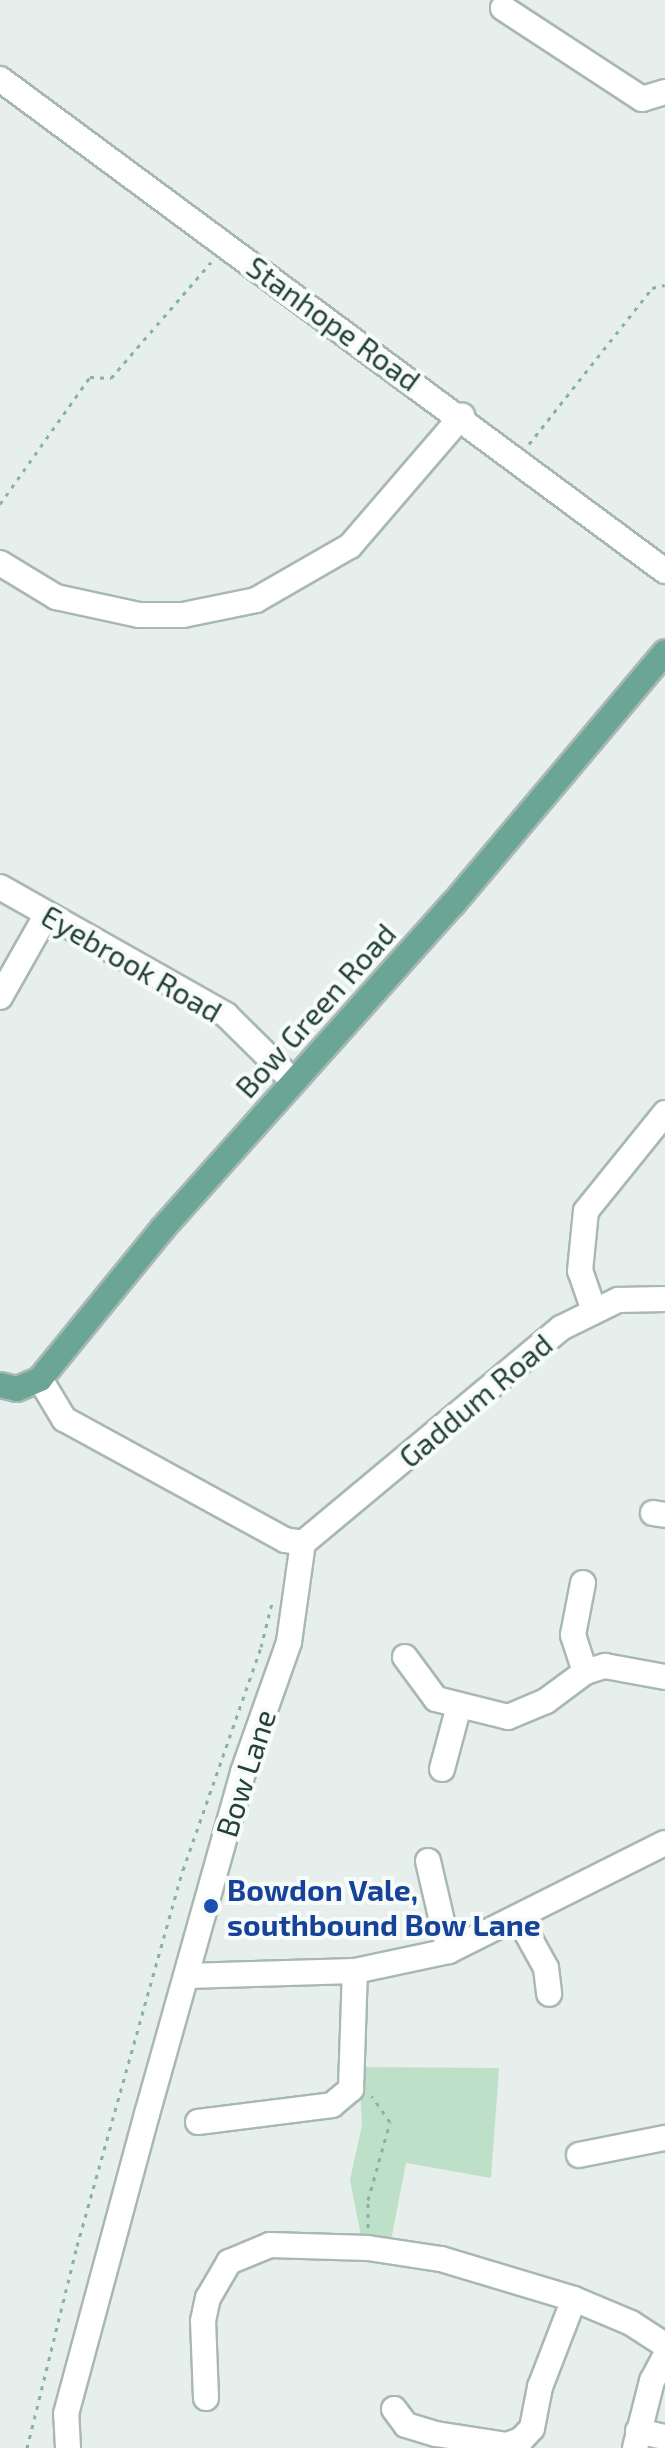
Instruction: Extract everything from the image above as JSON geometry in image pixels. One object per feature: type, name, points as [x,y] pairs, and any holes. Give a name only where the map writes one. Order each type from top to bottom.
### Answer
[{"type":"main road","name":"Bow Green Road","points":[[40,1379],[293,1081],[453,904],[665,652]]},
{"type":"main road","points":[[0,1385],[17,1389],[40,1379]]},
{"type":"street","points":[[503,8],[642,99],[662,100]]},
{"type":"street","name":"Stanhope Road","points":[[0,79],[462,416],[514,463],[665,571]]},
{"type":"street","points":[[0,563],[56,597],[139,615],[183,615],[256,600],[350,546],[462,416]]},
{"type":"street","name":"Eyebrook Road","points":[[0,887],[226,1015],[293,1081]]},
{"type":"street","points":[[0,997],[47,914]]},
{"type":"street","points":[[593,1308],[580,1271],[586,1211],[665,1113]]},
{"type":"street","name":"Gaddum Road","points":[[303,1543],[561,1328],[593,1308],[618,1300],[665,1299]]},
{"type":"street","points":[[40,1379],[64,1419],[285,1540],[303,1543]]},
{"type":"street","name":"Bow Lane","points":[[68,2448],[66,2414],[186,1976],[243,1772],[289,1642],[303,1543]]},
{"type":"street","points":[[583,1583],[573,1635],[585,1672]]},
{"type":"street","points":[[405,1657],[448,1703],[508,1717],[546,1701],[585,1672],[627,1666],[665,1677]]},
{"type":"street","points":[[442,1769],[448,1703]]},
{"type":"street","points":[[186,1976],[355,1971],[449,1951],[663,1849]]},
{"type":"street","points":[[428,1861],[449,1951]]},
{"type":"street","points":[[519,1919],[546,1968],[549,1994]]},
{"type":"street","points":[[198,2122],[332,2105],[351,2089],[355,1971]]},
{"type":"street","points":[[579,2155],[665,2138]]},
{"type":"street","points":[[206,2398],[203,2321],[217,2276],[229,2262],[270,2245],[368,2248],[441,2259],[574,2299],[631,2323],[665,2345]]},
{"type":"street","points":[[394,2409],[406,2425],[436,2434],[507,2445],[521,2440],[532,2428],[540,2387],[574,2299]]},
{"type":"street","points":[[665,2357],[652,2381],[636,2440],[665,2437]]},
{"type":"path","points":[[0,504],[90,377],[111,378],[227,244]]},
{"type":"path","points":[[514,463],[652,288],[665,285]]},
{"type":"path","points":[[27,2448],[77,2246],[178,1885],[261,1647],[274,1592]]},
{"type":"path","points":[[353,2077],[390,2122],[368,2200],[368,2248]]},
{"type":"green space","points":[[359,2067],[499,2068],[491,2178],[406,2163],[391,2241],[361,2236],[350,2180],[362,2125]]},
{"type":"place","name":"Bowdon Vale, southbound Bow Lane","points":[[211,1906]]}]
